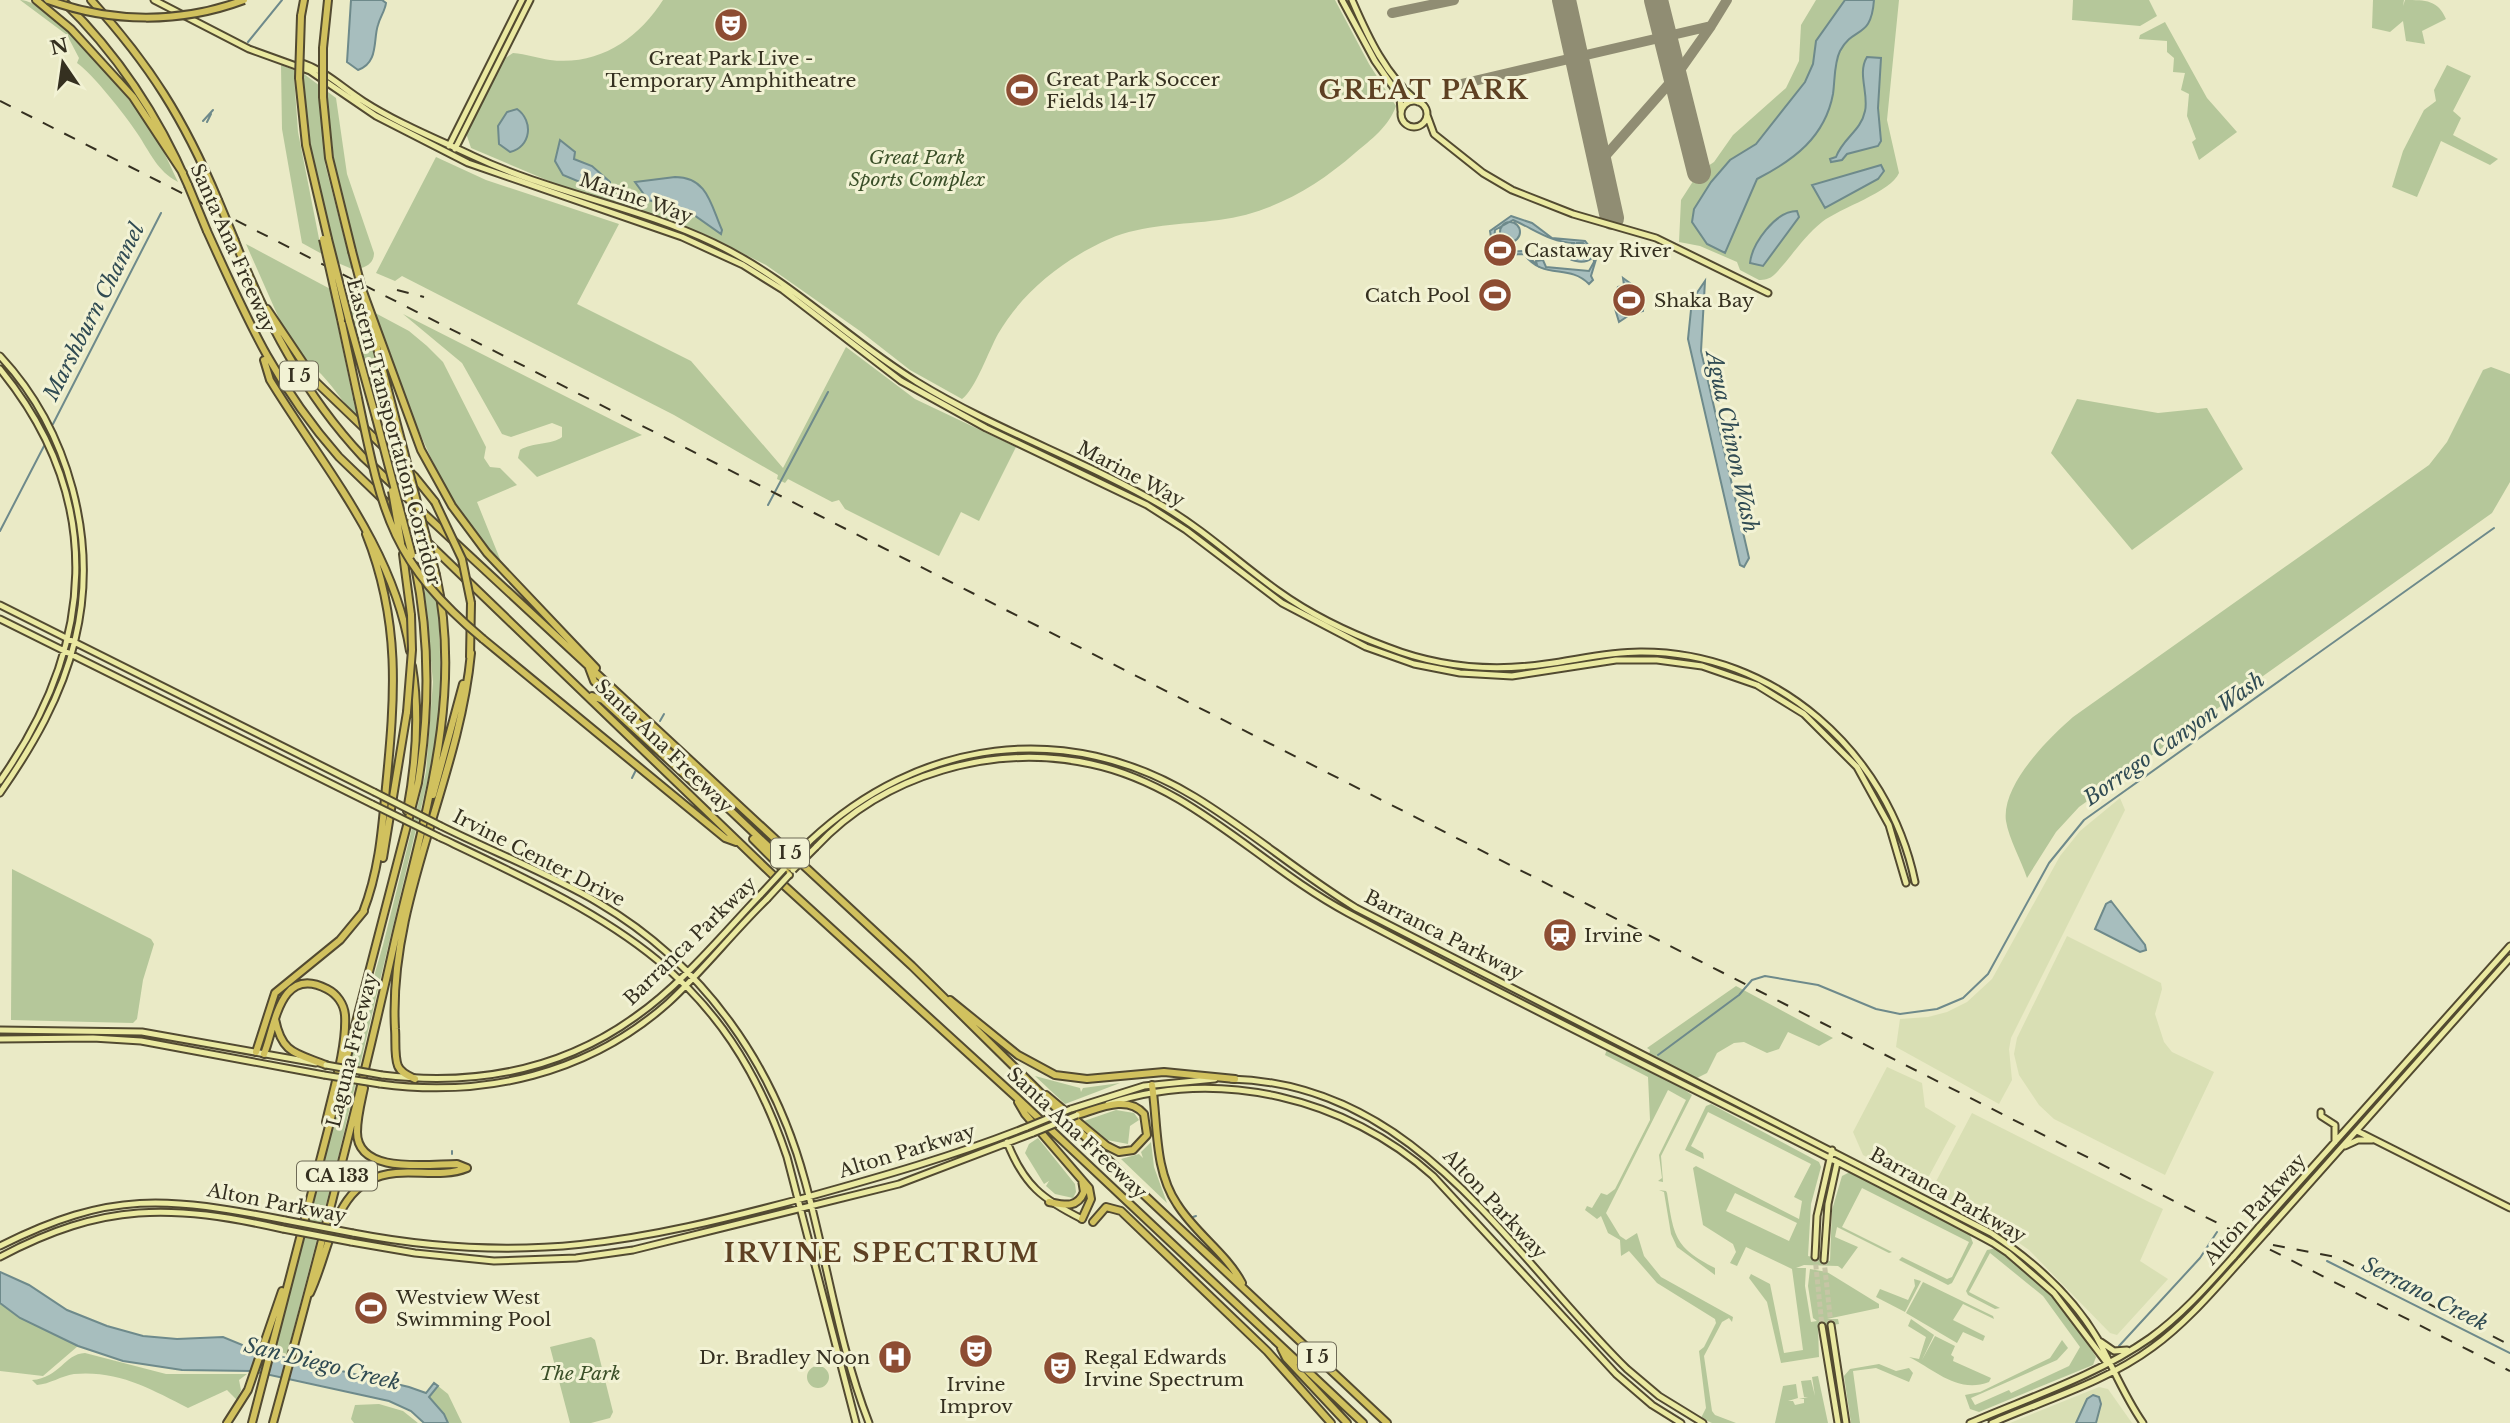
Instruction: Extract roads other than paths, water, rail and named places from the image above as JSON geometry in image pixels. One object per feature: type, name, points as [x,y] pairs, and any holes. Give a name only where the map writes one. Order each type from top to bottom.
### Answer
[{"type":"highway","points":[[36,0],[71,29],[133,97],[183,173]]},
{"type":"highway","points":[[48,0],[99,14],[143,18],[193,14],[244,0]]},
{"type":"highway","name":"Santa Ana Freeway","points":[[62,0],[111,54],[143,97],[183,173],[260,346],[295,403],[339,457],[741,844],[1016,1097],[1363,1423]]},
{"type":"highway","name":"Santa Ana Freeway","points":[[91,0],[160,84],[192,142],[253,284],[295,370],[341,433],[412,504],[912,966],[984,1041],[1387,1423]]},
{"type":"highway","points":[[303,0],[299,78],[306,145],[377,490],[398,543],[434,595],[487,643],[725,838],[741,844]]},
{"type":"highway","name":"Eastern Transportation Corridor","points":[[328,0],[323,48],[323,97],[331,168],[436,575],[446,653],[442,736],[427,806]]},
{"type":"highway","name":"Eastern Transportation Corridor","points":[[326,239],[412,555],[426,637],[427,719],[418,783],[395,872]]},
{"type":"highway","points":[[253,284],[291,348],[316,382],[414,476],[435,502],[462,559],[471,603],[471,653],[465,699],[423,851],[397,974],[394,1008],[397,1064],[403,1073],[415,1079]]},
{"type":"highway","points":[[377,338],[421,450],[462,521],[501,569],[593,663],[600,676]]},
{"type":"highway","points":[[260,346],[270,380],[352,504],[373,541],[395,593],[415,687],[414,777],[395,872]]},
{"type":"highway","points":[[260,1053],[275,993],[340,940],[363,912],[375,891],[381,870],[407,712],[412,650],[411,615],[389,469]]},
{"type":"highway","points":[[352,504],[384,587],[394,647],[395,685],[379,866],[363,912]]},
{"type":"highway","points":[[427,806],[440,775],[471,653]]},
{"type":"highway","points":[[587,664],[594,681],[789,870]]},
{"type":"highway","points":[[590,696],[603,700],[738,822]]},
{"type":"highway","name":"Laguna Freeway","points":[[274,1423],[370,1049],[427,806]]},
{"type":"highway","name":"Laguna Freeway","points":[[252,1423],[395,872]]},
{"type":"highway","points":[[912,966],[1018,1055],[1051,1073],[1083,1079],[1175,1072],[1235,1080]]},
{"type":"highway","points":[[260,1053],[284,996],[304,986],[327,988],[344,1008],[344,1033],[317,1172]]},
{"type":"highway","points":[[274,1016],[279,1036],[290,1051],[326,1065]]},
{"type":"highway","points":[[984,1041],[1107,1146],[1129,1151],[1140,1145],[1147,1135],[1144,1114],[1128,1104],[1118,1103],[1077,1115]]},
{"type":"highway","points":[[305,1304],[341,1208],[357,1188],[388,1174],[456,1173],[467,1168],[457,1164],[389,1164],[366,1153],[357,1130],[370,1049]]},
{"type":"highway","points":[[1152,1089],[1161,1167],[1170,1191],[1178,1206],[1238,1275],[1247,1290]]},
{"type":"highway","points":[[1016,1097],[1024,1114],[1091,1193],[1083,1219]]},
{"type":"highway","points":[[1049,1202],[1067,1205],[1077,1203],[1084,1192],[1081,1178]]},
{"type":"highway","points":[[1093,1222],[1106,1208],[1121,1211],[1267,1351],[1331,1423]]},
{"type":"highway","points":[[227,1423],[244,1399],[255,1373],[297,1250]]},
{"type":"highway","points":[[1279,1343],[1286,1359],[1347,1423]]},
{"type":"main road","name":"Marine Way","points":[[154,0],[249,49],[310,71],[376,117],[493,174],[682,237],[752,269],[901,381],[986,428],[1147,505],[1180,526],[1282,603],[1322,626],[1382,654],[1429,668],[1512,676],[1616,660],[1657,660],[1702,666],[1756,685],[1804,714],[1857,767],[1889,825],[1906,883]]},
{"type":"main road","points":[[453,146],[522,0]]},
{"type":"main road","points":[[449,153],[530,0]]},
{"type":"main road","points":[[1342,0],[1379,68],[1398,94],[1403,122],[1411,127],[1423,124],[1427,115]]},
{"type":"main road","points":[[1352,0],[1385,64],[1406,92],[1425,107],[1434,134],[1483,173],[1512,190],[1573,214],[1656,237],[1769,293]]},
{"type":"main road","name":"Marine Way","points":[[279,59],[314,67],[363,101],[453,146],[524,176],[687,231],[755,263],[792,287],[912,379],[1160,504],[1290,599],[1385,647],[1424,659],[1493,668],[1530,666],[1615,653],[1658,652],[1714,662],[1761,679],[1796,699],[1825,722],[1869,772],[1900,831],[1914,882]]},
{"type":"main road","points":[[1401,111],[1409,102],[1419,102]]},
{"type":"main road","points":[[0,356],[23,384],[73,488],[82,543],[83,594],[75,643],[47,718],[0,793]]},
{"type":"main road","points":[[0,369],[42,422]]},
{"type":"main road","points":[[0,781],[16,758],[46,699],[64,651],[73,607],[75,538],[67,494],[53,443]]},
{"type":"main road","points":[[1245,576],[1251,570]]},
{"type":"main road","name":"Irvine Center Drive","points":[[0,605],[601,904],[652,940],[687,971],[724,1011],[759,1065],[789,1128],[809,1197],[853,1376],[869,1423]]},
{"type":"main road","name":"Irvine Center Drive","points":[[0,619],[582,906],[637,943],[679,978],[718,1022],[750,1070],[776,1125],[856,1423]]},
{"type":"main road","name":"Barranca Parkway","points":[[0,1039],[141,1041],[324,1075],[429,1090],[465,1089],[547,1072],[579,1060],[641,1025],[686,985],[767,899],[810,841],[844,810],[871,792],[926,766],[991,751],[1037,749],[1073,752],[1124,764],[1188,793],[1331,893],[1407,935],[1839,1153],[2010,1246],[2063,1292],[2096,1338],[2107,1364]]},
{"type":"main road","name":"Barranca Parkway","points":[[0,1030],[142,1032],[415,1079],[476,1078],[516,1071],[564,1056],[636,1017],[687,971],[761,894],[850,815],[876,798],[936,772],[1005,759],[1082,762],[1113,769],[1164,790],[1325,899],[2008,1252],[2064,1304],[2099,1357],[2107,1364]]},
{"type":"main road","points":[[1404,942],[1407,935]]},
{"type":"main road","name":"Alton Parkway","points":[[1970,1423],[2107,1364],[2132,1350],[2188,1307],[2510,946]]},
{"type":"main road","name":"Alton Parkway","points":[[1992,1423],[2111,1371],[2143,1354],[2170,1334],[2241,1260],[2510,958]]},
{"type":"main road","name":"Alton Parkway","points":[[0,1246],[59,1219],[126,1203],[186,1202],[405,1243],[473,1250],[558,1249],[649,1236],[895,1174],[1005,1136],[1071,1109],[1152,1089],[1235,1080],[1285,1086],[1329,1098],[1373,1117],[1402,1136],[1446,1174],[1627,1369],[1659,1396],[1703,1423]]},
{"type":"main road","name":"Alton Parkway","points":[[0,1257],[68,1226],[140,1212],[196,1212],[351,1242],[470,1260],[576,1258],[658,1245],[921,1177],[1077,1115],[1152,1089],[1195,1089],[1279,1097],[1330,1111],[1378,1134],[1437,1180],[1620,1378],[1652,1405],[1681,1423]]},
{"type":"main road","points":[[2321,1112],[2321,1116],[2335,1125],[2335,1142]]},
{"type":"main road","points":[[2349,1126],[2510,1208]]},
{"type":"main road","points":[[1005,1136],[1027,1182],[1049,1202],[1083,1219]]},
{"type":"main road","points":[[2342,1147],[2358,1140],[2375,1140]]},
{"type":"main road","points":[[1815,1257],[1817,1216],[1832,1150]]},
{"type":"main road","points":[[1824,1260],[1828,1205],[1839,1153]]},
{"type":"main road","points":[[1831,1325],[1846,1423]]},
{"type":"main road","points":[[1822,1326],[1838,1423]]},
{"type":"main road","points":[[2096,1338],[2113,1351],[2132,1350]]},
{"type":"main road","points":[[2107,1364],[2143,1423]]},
{"type":"water","points":[[351,0],[382,0],[386,3],[378,25],[372,56],[365,67],[358,70],[347,62]]},
{"type":"water","points":[[1845,0],[1874,0],[1866,27],[1845,43],[1840,51],[1833,94],[1823,123],[1806,146],[1757,179],[1725,253],[1707,244],[1692,222],[1694,209],[1711,182],[1730,160],[1756,144],[1805,82],[1813,64],[1816,41]]},
{"type":"water","points":[[1867,57],[1881,58],[1878,108],[1881,141],[1878,146],[1847,154],[1842,160],[1831,162],[1830,159],[1836,157],[1863,118],[1866,104],[1863,70]]},
{"type":"water","points":[[517,109],[526,120],[528,133],[522,145],[510,152],[499,144],[498,126],[507,112]]},
{"type":"water","points":[[560,140],[575,152],[574,159],[592,166],[610,185],[587,185],[563,175],[555,161]]},
{"type":"water","points":[[1881,165],[1884,171],[1878,179],[1825,208],[1812,185]]},
{"type":"water","points":[[675,177],[695,182],[707,194],[722,230],[721,234],[691,213],[648,200],[635,182]]},
{"type":"water","points":[[1797,211],[1799,217],[1763,266],[1750,263],[1760,238],[1773,222],[1789,212]]},
{"type":"water","name":"Castaway River","points":[[1511,216],[1532,223],[1552,238],[1585,241],[1597,256],[1591,276],[1593,280],[1589,284],[1573,274],[1540,267],[1532,262],[1524,254],[1502,255],[1492,243],[1490,231]],"holes":[[[1513,220],[1550,238],[1575,243],[1565,248],[1566,256],[1575,261],[1582,262],[1592,258],[1586,247],[1576,243],[1583,243],[1593,253],[1594,262],[1589,271],[1546,267],[1543,260],[1536,261],[1537,265],[1523,251],[1504,252],[1494,239],[1495,230]]]},
{"type":"water","points":[[1510,222],[1517,225],[1520,232],[1517,239],[1510,242],[1503,239],[1500,232],[1503,225]]},
{"type":"water","name":"Shaka Bay","points":[[1623,278],[1634,286],[1629,295],[1644,298],[1643,311],[1631,314],[1619,322],[1613,302],[1618,287],[1624,285]]},
{"type":"water","points":[[1705,281],[1701,351],[1749,558],[1744,567],[1740,565],[1688,339],[1692,300]]},
{"type":"water","points":[[2111,901],[2146,950],[2140,952],[2095,929],[2106,904]]},
{"type":"water","name":"San Diego Creek","points":[[0,1272],[29,1285],[67,1310],[107,1326],[143,1336],[177,1339],[223,1337],[257,1351],[426,1393],[434,1383],[438,1386],[429,1397],[448,1423],[424,1423],[411,1411],[389,1401],[252,1371],[182,1370],[123,1361],[78,1346],[20,1318],[0,1303]]},
{"type":"water","points":[[2093,1395],[2099,1397],[2101,1404],[2096,1423],[2076,1423],[2087,1399]]},
{"type":"waterway","name":"Marshburn Channel","points":[[248,42],[282,0]]},
{"type":"waterway","name":"Marshburn Channel","points":[[203,121],[213,110]]},
{"type":"waterway","name":"Marshburn Channel","points":[[207,122],[211,114]]},
{"type":"waterway","name":"Marshburn Channel","points":[[53,424],[161,213]]},
{"type":"waterway","points":[[768,505],[828,392]]},
{"type":"waterway","name":"Marshburn Channel","points":[[0,531],[44,446]]},
{"type":"waterway","name":"Borrego Canyon Wash","points":[[1658,1055],[1739,995],[1752,980],[1765,976],[1818,985],[1876,1009],[1900,1014],[1937,1009],[1963,998],[1988,974],[2049,863],[2084,820],[2494,528]]},
{"type":"waterway","points":[[660,721],[664,714]]},
{"type":"waterway","points":[[632,778],[636,770]]},
{"type":"waterway","name":"Serrano Creek","points":[[2119,1346],[2200,1258],[2217,1232]]},
{"type":"waterway","name":"Serrano Creek","points":[[2327,1261],[2510,1353]]},
{"type":"tunnel","points":[[1815,1257],[1822,1326]]},
{"type":"tunnel","points":[[1824,1260],[1831,1325]]},
{"type":"railway","points":[[0,101],[2510,1371]]},
{"type":"railway","points":[[397,290],[424,297]]},
{"type":"railway","points":[[2273,1245],[2336,1257],[2510,1345]]},
{"type":"place","name":"Great Park Live - Temporary Amphitheatre","points":[[731,25]]},
{"type":"place","name":"Great Park Soccer Fields 14-17","points":[[1022,90]]},
{"type":"place","name":"Castaway River","points":[[1500,250]]},
{"type":"place","name":"Catch Pool","points":[[1495,295]]},
{"type":"place","name":"Shaka Bay","points":[[1629,300]]},
{"type":"place","name":"Irvine","points":[[1560,935]]},
{"type":"place","name":"Westview West Swimming Pool","points":[[371,1308]]},
{"type":"place","name":"Irvine Improv","points":[[976,1351]]},
{"type":"place","name":"Dr. Bradley Noon","points":[[895,1357]]},
{"type":"place","name":"Regal Edwards Irvine Spectrum","points":[[1060,1368]]},
{"type":"district","name":"GREAT PARK","points":[[1424,90]]},
{"type":"district","name":"IRVINE SPECTRUM","points":[[882,1253]]},
{"type":"park label","name":"Great Park Sports Complex","points":[[917,168]]},
{"type":"park label","name":"The Park","points":[[580,1373]]},
{"type":"water label","name":"Agua Chinon Wash","points":[[1732,442]]}]
